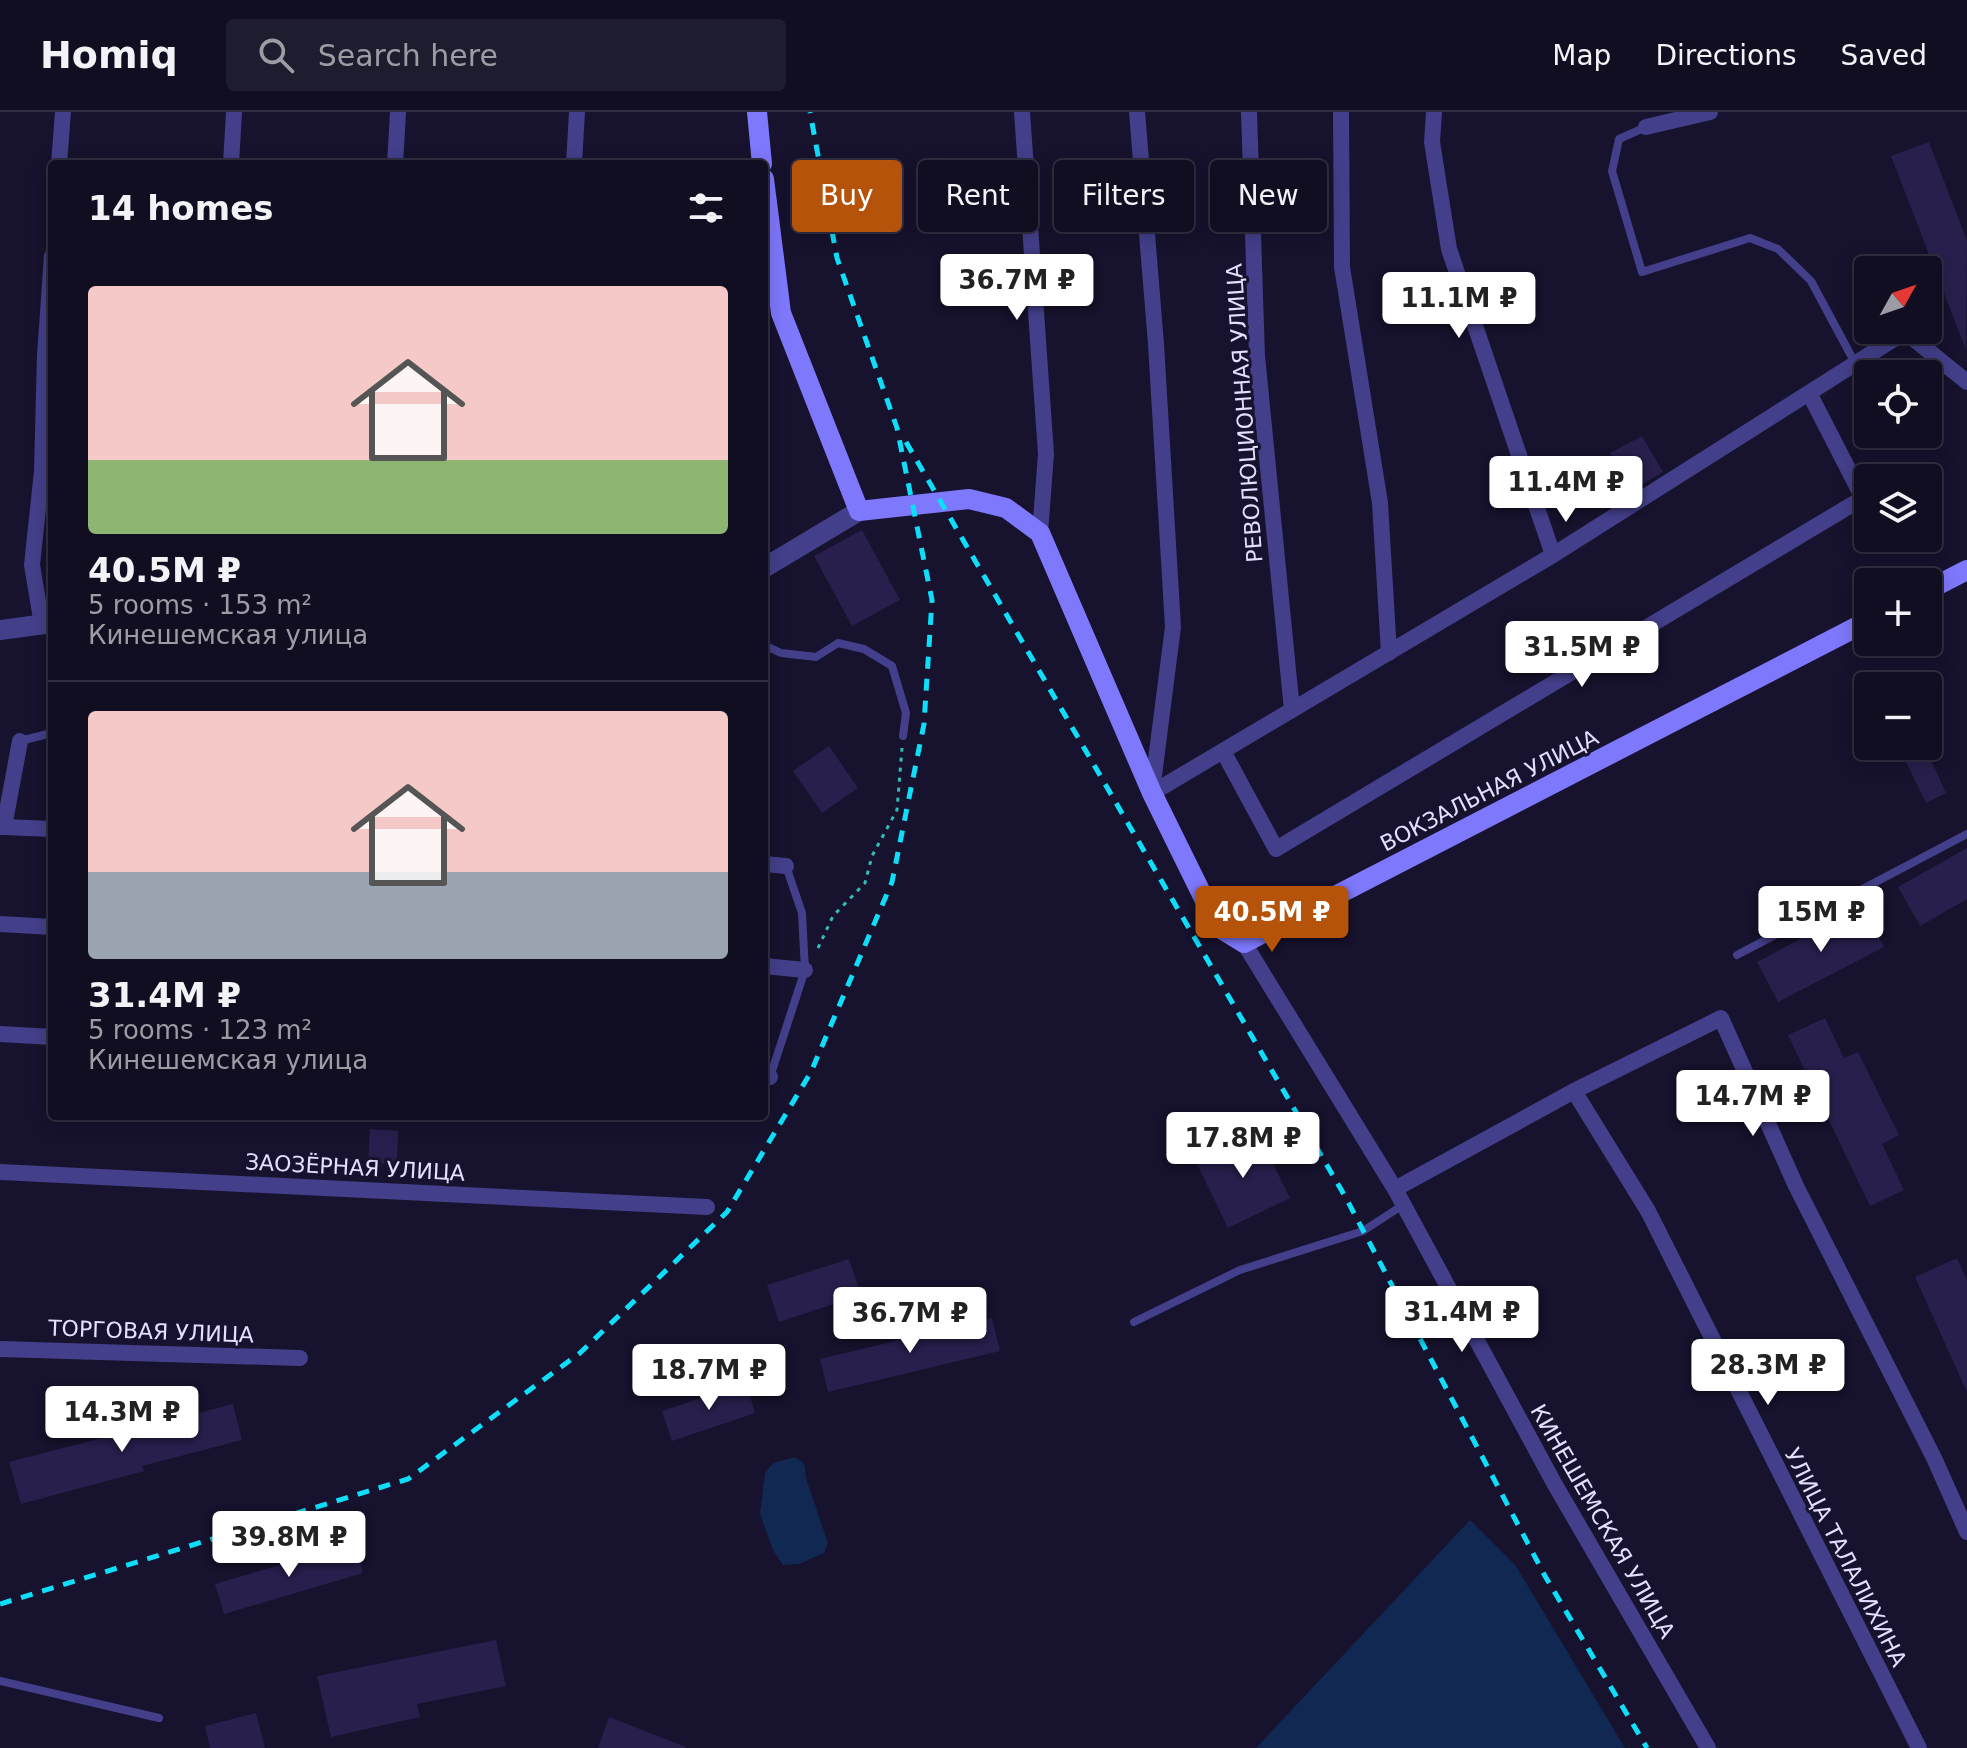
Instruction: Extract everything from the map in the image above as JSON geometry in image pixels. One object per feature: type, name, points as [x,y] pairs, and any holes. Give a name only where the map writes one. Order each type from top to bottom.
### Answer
[{"type":"main road","points":[[757,112],[762,160]]},
{"type":"main road","points":[[768,211],[781,313],[859,511],[969,499],[1006,508],[1040,533],[1152,793],[1218,927],[1244,943]]},
{"type":"main road","points":[[1942,583],[1967,570]]},
{"type":"main road","name":"ВОКЗАЛЬНАЯ УЛИЦА","points":[[1244,943],[1854,628]]},
{"type":"street","points":[[59,160],[63,112]]},
{"type":"street","points":[[231,160],[234,112]]},
{"type":"street","points":[[395,160],[398,112]]},
{"type":"street","points":[[574,160],[577,112]]},
{"type":"street","points":[[1022,112],[1046,454],[1040,533]]},
{"type":"street","points":[[1137,112],[1156,344],[1173,627],[1152,793]]},
{"type":"street","name":"РЕВОЛЮЦИОННАЯ УЛИЦА","points":[[1249,112],[1257,356],[1292,710]]},
{"type":"street","points":[[1341,112],[1342,267],[1380,503],[1389,653]]},
{"type":"street","points":[[1434,112],[1432,142],[1449,249],[1553,555]]},
{"type":"street","points":[[1646,127],[1710,112]]},
{"type":"street","points":[[0,630],[47,624],[32,565],[42,471],[48,313]]},
{"type":"street","points":[[1861,360],[1905,332],[1940,360]]},
{"type":"street","points":[[1942,362],[1967,382]]},
{"type":"street","points":[[1152,793],[1553,555],[1854,365]]},
{"type":"street","points":[[1223,751],[1276,849],[1863,498],[1809,393]]},
{"type":"street","points":[[768,566],[859,511]]},
{"type":"street","points":[[20,741],[2,827],[48,829]]},
{"type":"street","points":[[768,864],[786,866]]},
{"type":"street","points":[[0,924],[48,927]]},
{"type":"street","name":"КИНЕШЕМСКАЯ УЛИЦА","points":[[1244,943],[1399,1197],[1554,1483],[1708,1748]]},
{"type":"street","points":[[768,966],[805,970]]},
{"type":"street","points":[[1399,1197],[1574,1091],[1721,1018],[1796,1186],[1934,1458],[1967,1532]]},
{"type":"street","points":[[0,1034],[48,1037]]},
{"type":"street","name":"УЛИЦА ТАЛАЛИХИНА","points":[[1574,1091],[1648,1211],[1919,1748]]},
{"type":"street","name":"ЗАОЗЁРНАЯ УЛИЦА","points":[[0,1172],[707,1207]]},
{"type":"street","name":"ТОРГОВАЯ УЛИЦА","points":[[0,1349],[300,1358]]},
{"type":"lane","points":[[1646,127],[1619,139],[1612,171],[1642,272],[1750,238],[1778,249],[1811,281],[1854,362]]},
{"type":"lane","points":[[768,647],[781,653],[816,657],[838,643],[864,649],[892,666],[906,713],[903,736]]},
{"type":"lane","points":[[20,741],[48,734]]},
{"type":"lane","points":[[1737,955],[1967,834]]},
{"type":"lane","points":[[768,1074],[805,970],[802,913],[786,866]]},
{"type":"lane","points":[[1134,1322],[1240,1270],[1363,1231],[1399,1197]]},
{"type":"lane","points":[[0,1681],[159,1718]]},
{"type":"path","points":[[805,970],[833,916],[865,883],[872,856],[897,810],[903,736]]},
{"type":"water","points":[[795,1457],[804,1463],[828,1543],[824,1553],[799,1564],[783,1565],[773,1550],[760,1514],[765,1473],[773,1463]]},
{"type":"water","points":[[1470,1520],[1516,1566],[1625,1748],[1256,1748]]},
{"type":"building","points":[[1929,142],[1967,241],[1966,350],[1942,288],[1942,256],[1930,256],[1891,156]]},
{"type":"building","points":[[1642,436],[1663,472],[1631,491],[1610,453]]},
{"type":"building","points":[[862,530],[900,600],[852,626],[814,556]]},
{"type":"building","points":[[829,746],[858,788],[822,813],[793,771]]},
{"type":"building","points":[[1931,760],[1946,793],[1926,803],[1906,762]]},
{"type":"building","points":[[1967,848],[1967,899],[1920,926],[1898,887]]},
{"type":"building","points":[[1862,906],[1884,947],[1778,1002],[1757,962]]},
{"type":"building","points":[[1825,1018],[1844,1058],[1858,1052],[1899,1135],[1882,1144],[1904,1190],[1870,1206],[1788,1035]]},
{"type":"building","points":[[370,1129],[398,1131],[397,1164],[368,1163]]},
{"type":"building","points":[[1257,1132],[1290,1198],[1228,1228],[1196,1162]]},
{"type":"building","points":[[1957,1258],[1967,1281],[1967,1392],[1915,1277]]},
{"type":"building","points":[[849,1259],[861,1295],[779,1322],[767,1285]]},
{"type":"building","points":[[992,1318],[1000,1351],[828,1392],[820,1359]]},
{"type":"building","points":[[746,1383],[755,1413],[672,1441],[662,1411]]},
{"type":"building","points":[[233,1404],[242,1440],[142,1466],[144,1471],[21,1504],[9,1462]]},
{"type":"building","points":[[355,1543],[363,1573],[224,1614],[215,1584]]},
{"type":"building","points":[[496,1640],[506,1686],[417,1704],[420,1717],[331,1737],[317,1676]]},
{"type":"building","points":[[256,1713],[265,1748],[210,1748],[205,1726]]},
{"type":"building","points":[[609,1717],[686,1747],[598,1748]]},
{"type":"railway","points":[[0,1604],[408,1479],[580,1353],[727,1212],[811,1072],[892,882],[924,724],[932,600],[897,428],[837,258],[810,112]]},
{"type":"railway","points":[[906,442],[1346,1198],[1545,1576],[1647,1748]]}]
